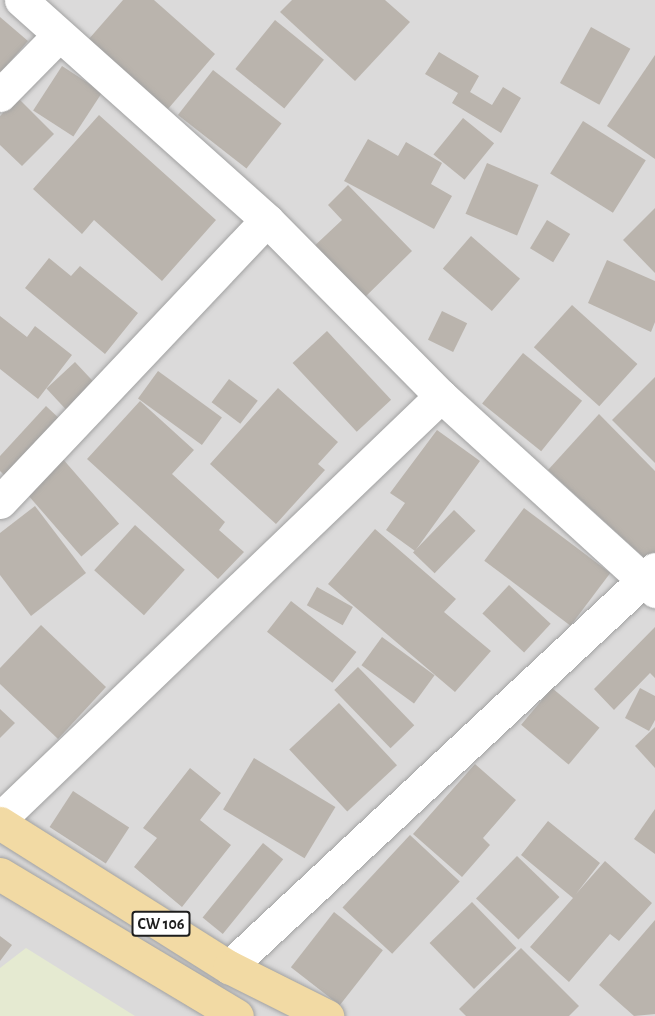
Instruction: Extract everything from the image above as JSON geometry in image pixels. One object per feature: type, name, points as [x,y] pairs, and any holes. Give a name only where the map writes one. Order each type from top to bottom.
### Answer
[{"type":"main road","name":"CW 106","points":[[0,821],[229,967],[327,1016]]},
{"type":"main road","name":"CW 106","points":[[0,874],[220,1012]]},
{"type":"street","points":[[21,0],[267,220],[441,396],[651,580],[229,967]]},
{"type":"street","points":[[0,95],[59,35]]},
{"type":"street","points":[[0,502],[267,220]]},
{"type":"street","points":[[0,821],[441,396]]},
{"type":"shaded area","points":[[0,0],[655,0],[655,1016],[0,1016]]},
{"type":"green space","points":[[26,948],[135,1016],[0,1016],[0,968]]},
{"type":"building","points":[[123,0],[154,0],[215,54],[168,109],[88,40]]},
{"type":"building","points":[[292,0],[385,0],[410,22],[355,81],[280,12]]},
{"type":"building","points":[[0,17],[28,41],[1,72],[0,71]]},
{"type":"building","points":[[275,20],[324,60],[284,109],[235,69]]},
{"type":"building","points":[[591,27],[630,49],[599,105],[560,83]]},
{"type":"building","points":[[439,52],[479,76],[470,92],[492,105],[503,87],[521,98],[501,133],[452,103],[458,93],[425,74]]},
{"type":"building","points":[[655,55],[655,159],[607,126]]},
{"type":"building","points":[[62,66],[102,92],[73,137],[33,110]]},
{"type":"building","points":[[213,70],[282,124],[246,168],[178,115]]},
{"type":"building","points":[[18,98],[54,134],[22,166],[0,145],[0,116]]},
{"type":"building","points":[[99,115],[216,220],[162,281],[94,220],[82,234],[33,189]]},
{"type":"building","points":[[463,118],[494,143],[465,180],[433,155]]},
{"type":"building","points":[[583,121],[646,160],[613,213],[550,174]]},
{"type":"building","points":[[368,139],[398,156],[406,142],[442,163],[431,184],[452,196],[434,229],[344,181]]},
{"type":"building","points":[[487,163],[539,185],[517,236],[466,214]]},
{"type":"building","points":[[348,185],[412,251],[360,302],[310,250],[342,220],[328,205]]},
{"type":"building","points":[[655,208],[655,273],[623,240]]},
{"type":"building","points":[[547,220],[570,234],[553,262],[530,248]]},
{"type":"building","points":[[471,236],[520,279],[492,311],[443,268]]},
{"type":"building","points":[[49,258],[71,276],[80,266],[138,313],[105,354],[25,288]]},
{"type":"building","points":[[607,260],[655,281],[655,322],[651,332],[588,303]]},
{"type":"building","points":[[572,305],[637,364],[599,406],[534,347]]},
{"type":"building","points":[[442,311],[467,323],[453,352],[428,340]]},
{"type":"building","points":[[0,316],[27,337],[35,326],[72,355],[38,399],[0,369]]},
{"type":"building","points":[[327,331],[391,400],[357,432],[293,363]]},
{"type":"building","points":[[523,353],[582,401],[541,451],[482,404]]},
{"type":"building","points":[[75,362],[99,388],[70,414],[46,389]]},
{"type":"building","points":[[158,371],[222,417],[202,445],[138,399]]},
{"type":"building","points":[[655,377],[655,463],[612,420]]},
{"type":"building","points":[[229,379],[258,401],[240,424],[212,402]]},
{"type":"building","points":[[278,388],[338,442],[318,464],[325,470],[276,524],[210,464]]},
{"type":"building","points":[[140,401],[194,450],[172,474],[225,522],[219,530],[244,552],[218,579],[87,459]]},
{"type":"building","points":[[46,406],[63,422],[10,481],[0,471],[0,456]]},
{"type":"building","points":[[599,414],[655,471],[655,559],[651,564],[548,470]]},
{"type":"building","points":[[437,430],[480,461],[415,551],[386,530],[405,503],[390,493]]},
{"type":"building","points":[[62,458],[119,524],[81,556],[24,491]]},
{"type":"building","points":[[35,506],[86,573],[31,616],[0,575],[0,533]]},
{"type":"building","points":[[524,508],[610,573],[571,626],[484,561]]},
{"type":"building","points":[[454,510],[476,531],[435,573],[413,552]]},
{"type":"building","points":[[135,525],[185,570],[144,615],[94,570]]},
{"type":"building","points":[[375,529],[456,599],[444,612],[491,651],[455,692],[328,584]]},
{"type":"building","points":[[509,585],[551,624],[524,652],[482,614]]},
{"type":"building","points":[[317,587],[353,607],[343,625],[307,605]]},
{"type":"building","points":[[291,601],[356,652],[332,683],[267,632]]},
{"type":"building","points":[[41,625],[106,687],[58,739],[0,684],[0,668]]},
{"type":"building","points":[[655,627],[655,678],[650,673],[614,710],[594,689]]},
{"type":"building","points":[[382,637],[435,675],[414,704],[361,665]]},
{"type":"building","points":[[358,667],[414,725],[391,748],[334,690]]},
{"type":"building","points":[[552,688],[599,728],[569,765],[521,725]]},
{"type":"building","points":[[640,688],[655,696],[655,720],[649,731],[625,718]]},
{"type":"building","points":[[339,703],[397,765],[347,812],[289,749]]},
{"type":"building","points":[[0,709],[15,723],[0,738]]},
{"type":"building","points":[[655,727],[655,768],[635,746]]},
{"type":"building","points":[[254,758],[335,807],[305,858],[223,809]]},
{"type":"building","points":[[475,764],[516,800],[483,838],[490,845],[462,877],[413,834]]},
{"type":"building","points":[[190,768],[221,793],[200,820],[231,845],[182,907],[134,867],[157,838],[143,828]]},
{"type":"building","points":[[73,791],[129,827],[106,864],[50,827]]},
{"type":"building","points":[[655,809],[655,854],[634,839]]},
{"type":"building","points":[[548,821],[600,863],[576,894],[605,861],[652,903],[619,941],[610,934],[569,982],[530,947],[573,898],[521,855]]},
{"type":"building","points":[[410,835],[460,881],[392,954],[342,907]]},
{"type":"building","points":[[263,843],[283,859],[223,934],[203,918]]},
{"type":"building","points":[[517,856],[559,897],[518,939],[476,898]]},
{"type":"building","points":[[472,902],[516,948],[474,989],[430,943]]},
{"type":"building","points":[[334,912],[383,950],[340,1005],[291,967]]},
{"type":"building","points":[[655,920],[655,1014],[634,1016],[599,985]]},
{"type":"building","points":[[0,936],[12,945],[0,961]]},
{"type":"building","points":[[521,948],[579,1006],[569,1016],[466,1016],[459,1009]]}]
